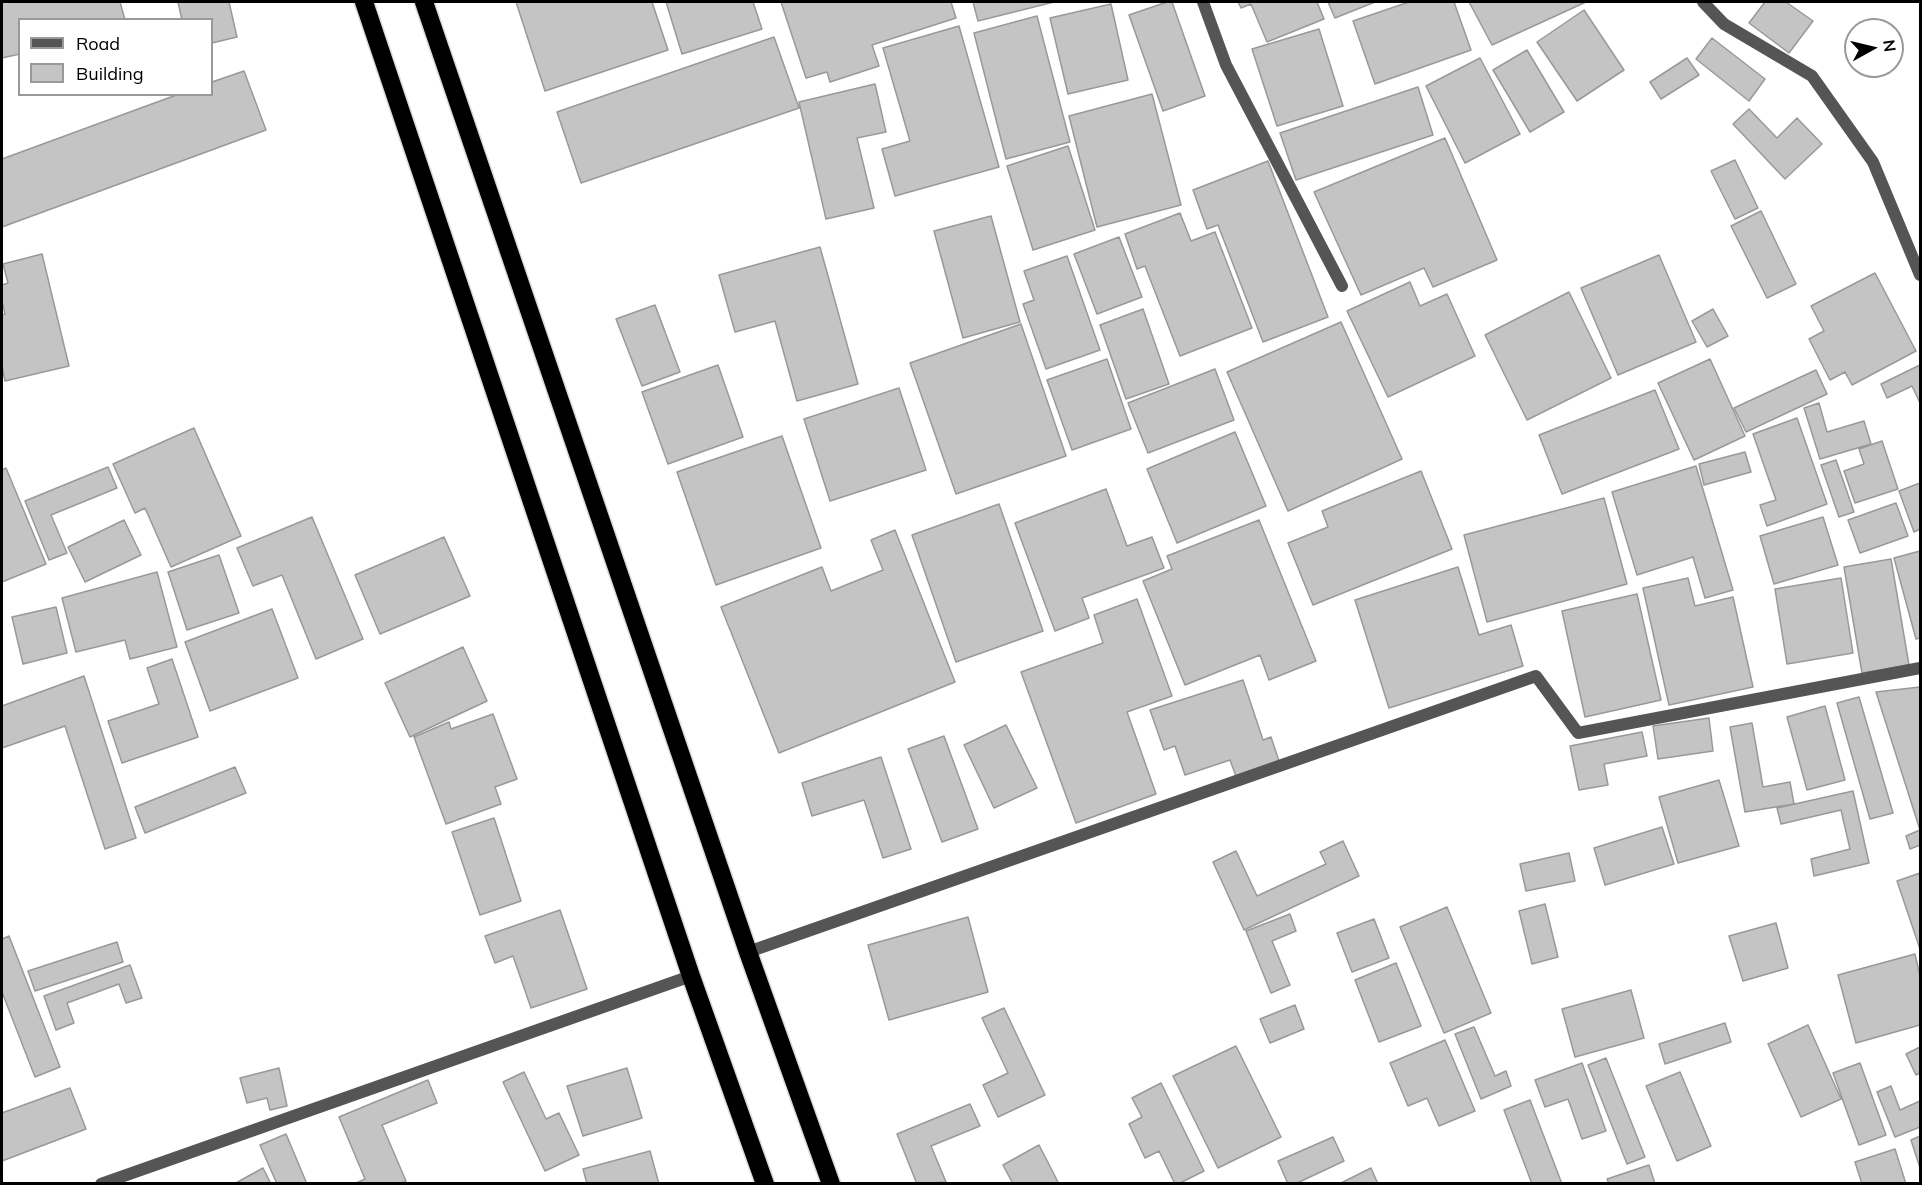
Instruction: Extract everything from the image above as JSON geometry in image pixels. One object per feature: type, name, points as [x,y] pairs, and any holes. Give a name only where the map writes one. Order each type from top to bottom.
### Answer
[{"type":"highway","points":[[364,2],[691,976],[765,1184]]},
{"type":"highway","points":[[424,2],[748,952],[831,1184]]},
{"type":"street","points":[[1203,2],[1226,65],[1342,286]]},
{"type":"street","points":[[1703,2],[1724,24],[1812,76],[1873,162],[1920,275]]},
{"type":"street","points":[[748,952],[1536,676],[1578,733],[1920,668]]},
{"type":"street","points":[[101,1184],[691,976]]},
{"type":"building","points":[[2,2],[120,2],[124,18],[18,18],[18,54],[2,58]]},
{"type":"building","points":[[178,2],[229,2],[237,37],[213,43],[213,18],[182,18]]},
{"type":"building","points":[[516,2],[652,2],[668,50],[545,91]]},
{"type":"building","points":[[666,2],[753,2],[762,29],[682,54]]},
{"type":"building","points":[[781,2],[951,2],[956,18],[872,45],[879,66],[830,82],[827,72],[806,78]]},
{"type":"building","points":[[973,2],[1054,2],[978,21]]},
{"type":"building","points":[[1172,2],[1205,96],[1163,111],[1129,15]]},
{"type":"building","points":[[1238,2],[1317,2],[1324,19],[1267,42],[1251,4],[1241,8]]},
{"type":"building","points":[[1328,2],[1375,2],[1335,18]]},
{"type":"building","points":[[1409,2],[1454,2],[1471,50],[1375,84],[1353,21]]},
{"type":"building","points":[[1469,2],[1586,2],[1492,45]]},
{"type":"building","points":[[1765,2],[1786,2],[1813,21],[1789,53],[1749,23]]},
{"type":"building","points":[[1111,4],[1128,80],[1068,94],[1050,18]]},
{"type":"building","points":[[1584,10],[1624,70],[1577,101],[1537,42]]},
{"type":"building","points":[[1037,16],[1070,142],[1006,159],[974,33]]},
{"type":"building","points":[[959,26],[999,167],[895,196],[882,149],[910,141],[883,48]]},
{"type":"building","points":[[1319,29],[1343,106],[1277,126],[1252,49]]},
{"type":"building","points":[[774,37],[799,108],[581,183],[557,112]]},
{"type":"building","points":[[1712,38],[1765,79],[1749,101],[1696,59]]},
{"type":"building","points":[[1527,50],[1564,112],[1530,132],[1493,70]]},
{"type":"building","points":[[1480,58],[1520,134],[1465,163],[1426,86]]},
{"type":"building","points":[[1687,58],[1699,75],[1661,99],[1650,82]]},
{"type":"building","points":[[244,71],[266,130],[2,227],[2,159],[174,96],[213,96],[213,82]]},
{"type":"building","points":[[875,84],[886,132],[857,138],[874,208],[826,219],[799,102]]},
{"type":"building","points":[[1418,87],[1433,135],[1296,180],[1280,133]]},
{"type":"building","points":[[1152,94],[1181,205],[1097,227],[1069,116]]},
{"type":"building","points":[[1749,109],[1777,138],[1797,118],[1822,144],[1785,179],[1733,124]]},
{"type":"building","points":[[1445,138],[1497,260],[1433,287],[1424,268],[1361,295],[1314,192]]},
{"type":"building","points":[[1068,146],[1095,230],[1033,250],[1007,166]]},
{"type":"building","points":[[1735,160],[1758,208],[1735,219],[1711,171]]},
{"type":"building","points":[[1268,161],[1328,317],[1263,342],[1218,225],[1207,229],[1193,190]]},
{"type":"building","points":[[1761,211],[1796,284],[1767,298],[1731,226]]},
{"type":"building","points":[[1180,213],[1191,241],[1215,232],[1252,328],[1180,356],[1145,266],[1137,269],[1125,234]]},
{"type":"building","points":[[991,216],[1020,322],[963,338],[934,231]]},
{"type":"building","points":[[1119,237],[1142,297],[1097,314],[1074,254]]},
{"type":"building","points":[[820,247],[858,384],[797,401],[775,321],[735,332],[719,275]]},
{"type":"building","points":[[42,254],[69,366],[5,381],[2,366],[2,315],[5,314],[2,285],[8,283],[3,264]]},
{"type":"building","points":[[1659,255],[1696,342],[1618,375],[1581,288]]},
{"type":"building","points":[[1067,256],[1100,350],[1046,369],[1023,304],[1034,300],[1024,271]]},
{"type":"building","points":[[1875,273],[1916,351],[1852,385],[1845,372],[1830,380],[1809,339],[1824,331],[1811,306]]},
{"type":"building","points":[[1410,282],[1420,306],[1447,294],[1475,356],[1388,397],[1347,311]]},
{"type":"building","points":[[1569,292],[1611,378],[1527,420],[1485,335]]},
{"type":"building","points":[[655,305],[680,372],[642,386],[616,319]]},
{"type":"building","points":[[1143,309],[1169,384],[1126,399],[1100,325]]},
{"type":"building","points":[[1713,309],[1728,336],[1707,347],[1692,321]]},
{"type":"building","points":[[1341,322],[1402,459],[1288,511],[1227,372]]},
{"type":"building","points":[[1021,324],[1066,456],[956,494],[910,363]]},
{"type":"building","points":[[1107,359],[1131,429],[1072,450],[1047,380]]},
{"type":"building","points":[[1710,359],[1745,436],[1694,460],[1658,383]]},
{"type":"building","points":[[718,365],[743,437],[668,464],[642,392]]},
{"type":"building","points":[[1920,365],[1920,403],[1912,386],[1887,398],[1881,384]]},
{"type":"building","points":[[1215,369],[1234,420],[1148,453],[1128,403]]},
{"type":"building","points":[[1816,370],[1827,394],[1746,432],[1734,408]]},
{"type":"building","points":[[899,388],[926,470],[830,501],[804,419]]},
{"type":"building","points":[[1655,390],[1679,449],[1562,494],[1539,435]]},
{"type":"building","points":[[1819,403],[1827,432],[1864,421],[1871,444],[1820,459],[1804,408]]},
{"type":"building","points":[[1797,418],[1827,504],[1767,526],[1760,505],[1776,500],[1753,434]]},
{"type":"building","points":[[194,428],[241,536],[171,567],[145,508],[135,513],[113,464]]},
{"type":"building","points":[[1235,432],[1266,506],[1177,543],[1147,469]]},
{"type":"building","points":[[782,436],[821,548],[716,585],[677,472]]},
{"type":"building","points":[[1882,441],[1898,489],[1855,503],[1844,471],[1864,464],[1859,449]]},
{"type":"building","points":[[1745,452],[1751,472],[1704,485],[1699,464]]},
{"type":"building","points":[[1836,460],[1854,512],[1839,517],[1821,465]]},
{"type":"building","points":[[1696,466],[1733,590],[1705,598],[1693,557],[1637,575],[1612,492]]},
{"type":"building","points":[[108,467],[117,488],[51,515],[67,553],[49,560],[25,501]]},
{"type":"building","points":[[6,468],[46,564],[2,582],[2,470]]},
{"type":"building","points":[[1421,471],[1452,549],[1313,605],[1288,543],[1328,527],[1322,511]]},
{"type":"building","points":[[1920,483],[1920,529],[1914,532],[1899,491]]},
{"type":"building","points":[[1106,489],[1127,546],[1152,537],[1164,568],[1082,598],[1089,618],[1055,631],[1015,523]]},
{"type":"building","points":[[1604,498],[1627,584],[1487,622],[1464,535]]},
{"type":"building","points":[[1896,503],[1908,536],[1860,553],[1848,520]]},
{"type":"building","points":[[999,504],[1043,631],[956,662],[912,535]]},
{"type":"building","points":[[312,517],[363,639],[316,659],[282,575],[253,586],[237,548]]},
{"type":"building","points":[[1823,517],[1838,565],[1774,584],[1760,536]]},
{"type":"building","points":[[124,520],[141,555],[85,582],[68,547]]},
{"type":"building","points":[[1259,520],[1316,661],[1269,680],[1260,655],[1185,685],[1143,581],[1172,569],[1167,556]]},
{"type":"building","points":[[895,530],[955,682],[779,753],[721,607],[822,567],[831,591],[883,570],[871,540]]},
{"type":"building","points":[[444,537],[470,596],[380,634],[355,575]]},
{"type":"building","points":[[1920,551],[1920,638],[1916,639],[1894,558]]},
{"type":"building","points":[[219,555],[239,613],[187,630],[168,572]]},
{"type":"building","points":[[1891,559],[1909,665],[1862,673],[1844,567]]},
{"type":"building","points":[[1458,567],[1479,635],[1511,625],[1523,666],[1389,708],[1355,600]]},
{"type":"building","points":[[157,572],[177,647],[130,659],[125,640],[76,652],[62,598]]},
{"type":"building","points":[[1688,578],[1695,606],[1733,597],[1753,687],[1669,705],[1643,588]]},
{"type":"building","points":[[1841,578],[1853,653],[1787,664],[1775,589]]},
{"type":"building","points":[[1637,594],[1661,700],[1585,717],[1562,611]]},
{"type":"building","points":[[1137,599],[1172,696],[1127,712],[1156,794],[1076,823],[1021,672],[1103,643],[1094,615]]},
{"type":"building","points":[[56,607],[67,653],[23,664],[12,617]]},
{"type":"building","points":[[272,609],[298,678],[210,711],[185,642]]},
{"type":"building","points":[[463,647],[487,701],[410,737],[385,683]]},
{"type":"building","points":[[172,659],[198,737],[122,763],[108,721],[159,704],[147,668]]},
{"type":"building","points":[[84,676],[136,838],[105,849],[65,726],[2,748],[2,706]]},
{"type":"building","points":[[1243,680],[1263,740],[1271,737],[1280,764],[1237,779],[1230,760],[1185,775],[1175,746],[1164,750],[1150,710]]},
{"type":"building","points":[[1920,687],[1920,830],[1876,692]]},
{"type":"building","points":[[1859,697],[1893,813],[1870,819],[1837,703]]},
{"type":"building","points":[[1825,706],[1845,780],[1807,790],[1787,717]]},
{"type":"building","points":[[493,714],[517,779],[495,787],[501,804],[446,824],[414,737],[449,722],[451,729]]},
{"type":"building","points":[[1709,718],[1713,751],[1658,759],[1653,726]]},
{"type":"building","points":[[1752,723],[1763,787],[1790,782],[1794,804],[1745,812],[1730,727]]},
{"type":"building","points":[[1006,725],[1037,788],[994,808],[964,745]]},
{"type":"building","points":[[1642,732],[1647,756],[1604,764],[1608,785],[1579,790],[1570,746]]},
{"type":"building","points":[[944,736],[978,829],[942,842],[908,749]]},
{"type":"building","points":[[881,757],[911,849],[883,858],[864,800],[812,816],[802,783]]},
{"type":"building","points":[[235,767],[246,793],[145,833],[135,807]]},
{"type":"building","points":[[1719,780],[1739,846],[1678,863],[1659,797]]},
{"type":"building","points":[[1853,791],[1869,863],[1814,876],[1811,859],[1850,849],[1841,810],[1781,824],[1777,808]]},
{"type":"building","points":[[494,818],[521,901],[480,915],[452,832]]},
{"type":"building","points":[[1662,827],[1674,864],[1605,885],[1594,848]]},
{"type":"building","points":[[1920,830],[1920,845],[1910,849],[1906,836]]},
{"type":"building","points":[[1343,841],[1359,876],[1244,930],[1213,862],[1236,851],[1257,896],[1326,864],[1320,852]]},
{"type":"building","points":[[1569,853],[1575,881],[1526,891],[1520,864]]},
{"type":"building","points":[[1920,873],[1920,949],[1897,881]]},
{"type":"building","points":[[1545,904],[1558,957],[1532,964],[1519,911]]},
{"type":"building","points":[[1447,907],[1491,1013],[1444,1033],[1400,927]]},
{"type":"building","points":[[560,910],[587,989],[531,1008],[513,956],[495,963],[485,936]]},
{"type":"building","points":[[1290,914],[1296,931],[1272,941],[1290,985],[1271,993],[1246,931]]},
{"type":"building","points":[[968,917],[988,992],[889,1020],[868,945]]},
{"type":"building","points":[[1374,919],[1389,958],[1352,972],[1337,933]]},
{"type":"building","points":[[1776,923],[1788,968],[1743,981],[1729,936]]},
{"type":"building","points":[[9,936],[60,1067],[35,1077],[2,992],[2,939]]},
{"type":"building","points":[[117,942],[123,962],[35,991],[28,971]]},
{"type":"building","points":[[1915,954],[1920,976],[1920,1025],[1856,1043],[1838,975]]},
{"type":"building","points":[[1396,963],[1421,1026],[1379,1042],[1355,980]]},
{"type":"building","points":[[130,965],[142,998],[126,1003],[119,984],[67,1003],[74,1023],[56,1030],[44,996]]},
{"type":"building","points":[[1631,990],[1644,1038],[1575,1057],[1562,1009]]},
{"type":"building","points":[[1295,1005],[1304,1029],[1270,1043],[1260,1019]]},
{"type":"building","points":[[1004,1008],[1045,1095],[998,1117],[983,1085],[1008,1073],[982,1018]]},
{"type":"building","points":[[1725,1023],[1731,1042],[1665,1064],[1659,1044]]},
{"type":"building","points":[[1808,1025],[1841,1099],[1801,1117],[1768,1044]]},
{"type":"building","points":[[1474,1027],[1495,1076],[1506,1071],[1511,1086],[1481,1099],[1455,1034]]},
{"type":"building","points":[[1445,1040],[1475,1111],[1439,1126],[1427,1098],[1408,1106],[1390,1063]]},
{"type":"building","points":[[1236,1046],[1281,1137],[1218,1168],[1173,1076]]},
{"type":"building","points":[[1920,1047],[1920,1073],[1916,1075],[1906,1054]]},
{"type":"building","points":[[1606,1058],[1645,1157],[1627,1164],[1588,1065]]},
{"type":"building","points":[[1582,1063],[1606,1131],[1582,1139],[1568,1099],[1545,1107],[1535,1080]]},
{"type":"building","points":[[1860,1063],[1886,1135],[1859,1145],[1833,1073]]},
{"type":"building","points":[[279,1068],[287,1106],[270,1110],[267,1098],[247,1103],[240,1078]]},
{"type":"building","points":[[627,1068],[642,1118],[583,1136],[567,1086]]},
{"type":"building","points":[[524,1072],[546,1119],[559,1113],[579,1155],[545,1171],[503,1082]]},
{"type":"building","points":[[1680,1072],[1711,1146],[1677,1161],[1646,1086]]},
{"type":"building","points":[[428,1080],[437,1103],[382,1125],[406,1181],[399,1184],[354,1184],[365,1179],[339,1117]]},
{"type":"building","points":[[1161,1083],[1204,1171],[1178,1184],[1175,1184],[1159,1151],[1145,1158],[1129,1124],[1142,1117],[1132,1098]]},
{"type":"building","points":[[1891,1086],[1900,1110],[1920,1101],[1920,1127],[1895,1137],[1877,1092]]},
{"type":"building","points":[[70,1088],[86,1129],[2,1161],[2,1113]]},
{"type":"building","points":[[1530,1100],[1562,1184],[1532,1184],[1504,1110]]},
{"type":"building","points":[[970,1104],[980,1126],[931,1146],[946,1182],[917,1184],[897,1134]]},
{"type":"building","points":[[286,1134],[307,1184],[277,1184],[260,1145]]},
{"type":"building","points":[[1920,1136],[1920,1168],[1911,1140]]},
{"type":"building","points":[[1333,1137],[1344,1161],[1295,1184],[1288,1184],[1278,1161]]},
{"type":"building","points":[[1039,1145],[1059,1184],[1013,1184],[1003,1165]]},
{"type":"building","points":[[1895,1149],[1906,1184],[1862,1184],[1855,1162]]},
{"type":"building","points":[[650,1151],[659,1184],[587,1184],[583,1169]]},
{"type":"building","points":[[1649,1165],[1655,1184],[1609,1184],[1607,1179]]},
{"type":"building","points":[[263,1168],[271,1184],[234,1184]]},
{"type":"building","points":[[1371,1168],[1378,1184],[1339,1184]]}]
